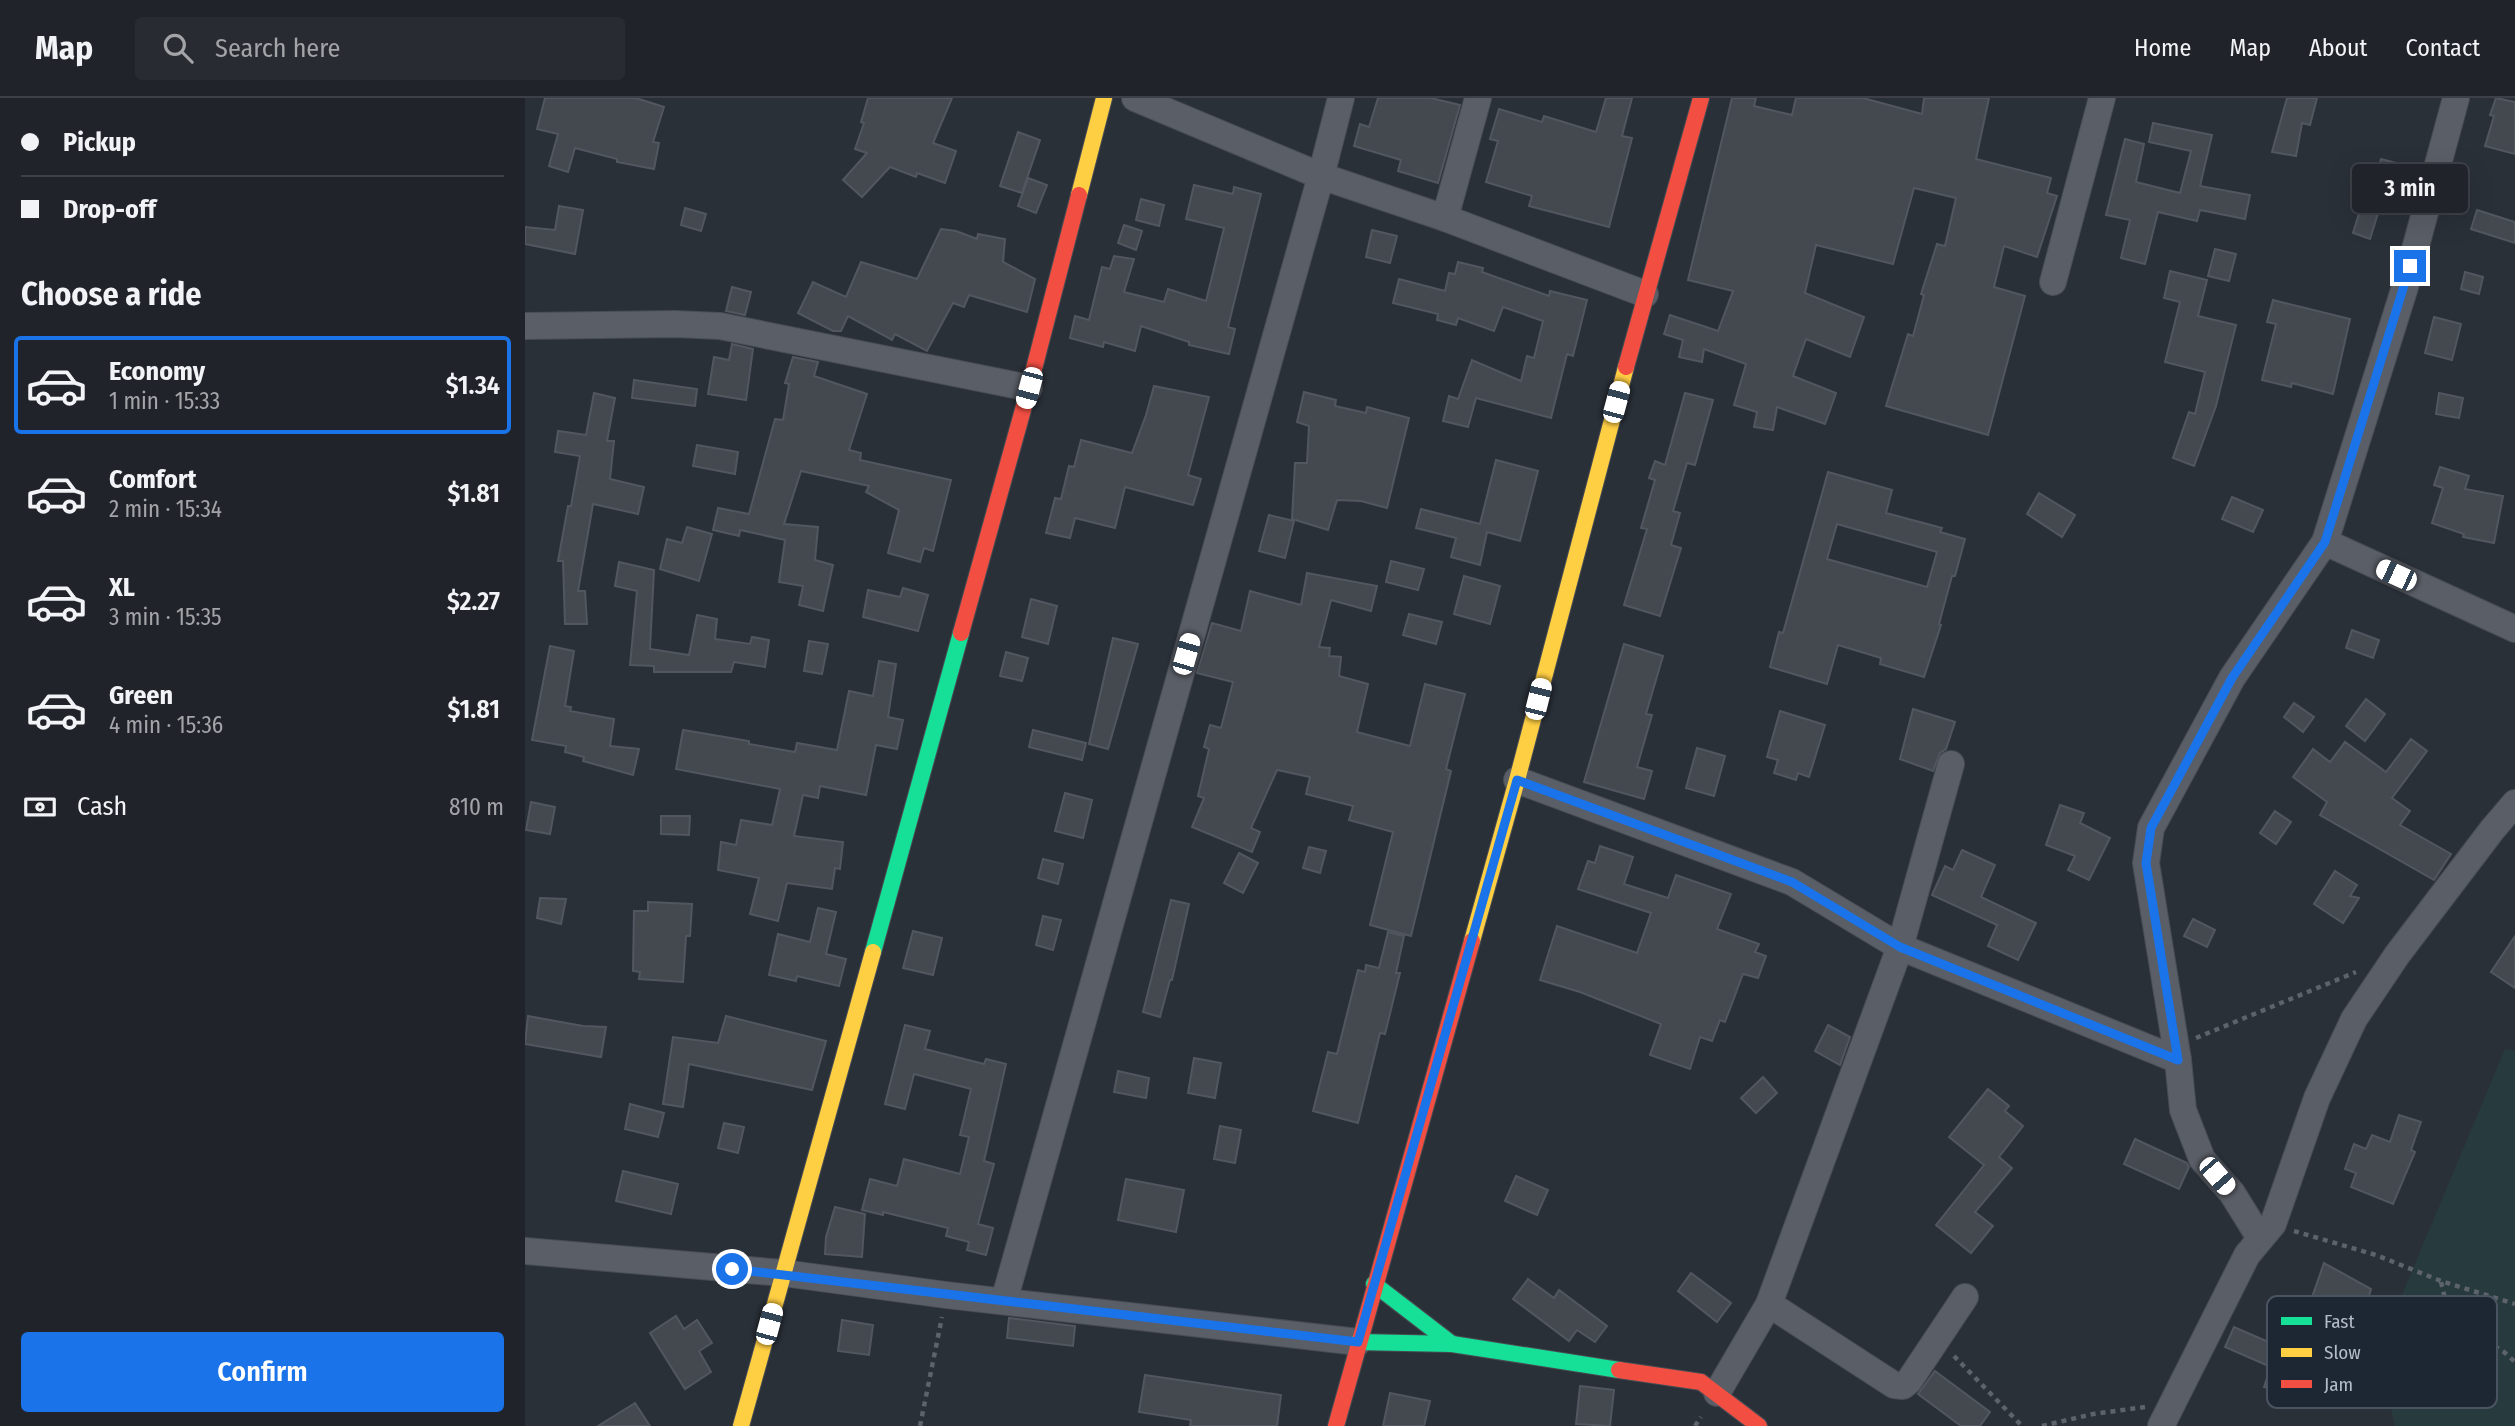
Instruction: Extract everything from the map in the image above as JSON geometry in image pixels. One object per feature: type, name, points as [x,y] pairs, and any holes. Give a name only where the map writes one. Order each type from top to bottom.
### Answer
[{"type":"main road","points":[[741,1426],[1029,388],[1104,98]]},
{"type":"main road","points":[[1336,1426],[1517,780],[1645,293],[1701,98]]},
{"type":"main road","points":[[1374,1284],[1452,1344]]},
{"type":"main road","points":[[1358,1342],[1452,1344],[1701,1382],[1759,1426]]},
{"type":"street","points":[[1135,98],[1321,176],[1445,218],[1645,293]]},
{"type":"street","points":[[1005,1301],[1341,98]]},
{"type":"street","points":[[1445,218],[1478,98]]},
{"type":"street","points":[[2053,282],[2102,98]]},
{"type":"street","points":[[2267,1231],[2202,1159],[2183,1110],[2178,1060],[2146,863],[2151,828],[2232,678],[2325,542],[2404,290],[2456,98]]},
{"type":"street","points":[[525,326],[720,326],[1029,388]]},
{"type":"street","points":[[2325,542],[2515,629]]},
{"type":"street","points":[[1717,1393],[1769,1304],[1900,947],[1951,764]]},
{"type":"street","points":[[1517,780],[1792,882],[1900,947],[2178,1060]]},
{"type":"street","points":[[2161,1426],[2247,1255],[2267,1231],[2317,1098],[2354,1018],[2397,955],[2515,803]]},
{"type":"street","points":[[525,1251],[783,1273],[946,1295],[1358,1342]]},
{"type":"street","points":[[1769,1304],[1894,1385],[1903,1386],[1965,1297]]},
{"type":"path","points":[[2178,1060],[2194,1039],[2359,971]]},
{"type":"path","points":[[2267,1231],[2319,1240],[2376,1255],[2441,1281],[2489,1296]]},
{"type":"path","points":[[2441,1281],[2445,1296]]},
{"type":"path","points":[[920,1426],[946,1295]]},
{"type":"path","points":[[2497,1298],[2515,1304]]},
{"type":"path","points":[[1937,1338],[2022,1426]]},
{"type":"path","points":[[2497,1348],[2515,1362]]},
{"type":"path","points":[[2042,1426],[2093,1414],[2173,1403]]},
{"type":"green space","points":[[2505,1049],[2515,1051],[2515,1426],[2395,1426],[2391,1408],[2497,1408],[2497,1296],[2401,1296]]},
{"type":"building","points":[[545,98],[636,98],[664,107],[653,142],[659,143],[654,169],[617,162],[617,159],[575,148],[568,172],[549,166],[558,134],[537,129]]},
{"type":"building","points":[[868,98],[952,98],[933,143],[956,151],[945,183],[917,173],[916,177],[890,167],[862,197],[843,180],[867,153],[855,149],[864,123],[861,122]]},
{"type":"building","points":[[1378,98],[1431,98],[1460,105],[1438,183],[1398,171],[1401,160],[1354,146],[1360,124],[1369,127]]},
{"type":"building","points":[[1606,98],[1632,98],[1622,136],[1632,138],[1609,227],[1529,206],[1532,196],[1486,182],[1498,141],[1490,139],[1499,109],[1542,122],[1544,116],[1596,132]]},
{"type":"building","points":[[1732,98],[1756,98],[1754,106],[1792,115],[1796,98],[1863,98],[1922,114],[1924,98],[1989,98],[1976,159],[2051,178],[2047,193],[2057,196],[2037,257],[2004,246],[1994,287],[2025,296],[1988,435],[1886,406],[1908,334],[1913,336],[1924,295],[1921,294],[1937,244],[1945,246],[1956,198],[1914,188],[1893,264],[1816,245],[1805,293],[1864,317],[1850,357],[1806,339],[1793,376],[1836,393],[1825,424],[1777,407],[1773,430],[1754,427],[1757,412],[1734,405],[1746,364],[1704,349],[1702,362],[1679,357],[1683,340],[1664,334],[1670,315],[1718,331],[1733,291],[1688,280]]},
{"type":"building","points":[[2287,98],[2317,98],[2310,125],[2302,123],[2296,156],[2272,152]]},
{"type":"building","points":[[2496,98],[2515,102],[2515,154],[2485,146]]},
{"type":"building","points":[[2153,123],[2212,135],[2200,186],[2250,195],[2245,219],[2200,210],[2197,221],[2158,212],[2145,264],[2121,258],[2130,220],[2106,215],[2125,139],[2144,144],[2136,182],[2180,193],[2191,151],[2149,142]]},
{"type":"building","points":[[1018,132],[1040,140],[1022,193],[1000,186]]},
{"type":"building","points":[[2381,159],[2400,164],[2388,207],[2370,202]]},
{"type":"building","points":[[1028,178],[1047,185],[1036,213],[1018,206]]},
{"type":"building","points":[[1194,185],[1233,194],[1234,187],[1261,194],[1228,327],[1235,329],[1229,354],[1189,345],[1189,342],[1141,326],[1135,351],[1104,342],[1103,347],[1070,338],[1075,316],[1089,320],[1102,267],[1110,269],[1114,256],[1134,259],[1124,292],[1164,302],[1168,289],[1206,301],[1224,228],[1186,219]]},
{"type":"building","points":[[1141,199],[1164,205],[1159,226],[1136,220]]},
{"type":"building","points":[[2362,204],[2379,210],[2370,239],[2353,233]]},
{"type":"building","points":[[559,206],[583,210],[575,254],[525,244],[525,227],[555,230]]},
{"type":"building","points":[[685,208],[706,214],[701,231],[681,225]]},
{"type":"building","points":[[2477,210],[2515,222],[2515,243],[2471,229]]},
{"type":"building","points":[[1124,225],[1142,231],[1136,250],[1118,243]]},
{"type":"building","points":[[941,229],[977,239],[978,234],[1005,239],[1003,262],[1035,279],[1027,312],[969,295],[964,307],[953,303],[927,351],[895,334],[892,340],[848,316],[841,331],[833,331],[798,313],[813,282],[846,297],[861,262],[917,279]]},
{"type":"building","points":[[1372,230],[1397,236],[1390,263],[1366,257]]},
{"type":"building","points":[[2215,249],[2236,254],[2229,281],[2208,276]]},
{"type":"building","points":[[1458,262],[1483,268],[1482,272],[1549,296],[1550,291],[1587,300],[1573,356],[1567,354],[1551,418],[1476,398],[1468,427],[1443,421],[1449,396],[1458,399],[1472,360],[1521,381],[1527,356],[1534,358],[1543,321],[1503,307],[1494,331],[1458,318],[1456,325],[1437,320],[1438,314],[1393,303],[1399,279],[1445,291],[1449,273],[1455,274]]},
{"type":"building","points":[[2170,271],[2207,280],[2198,316],[2236,325],[2216,406],[2194,466],[2173,458],[2189,412],[2195,414],[2205,372],[2165,362],[2180,302],[2164,298]]},
{"type":"building","points":[[2465,272],[2483,277],[2479,294],[2461,289]]},
{"type":"building","points":[[732,287],[751,292],[745,315],[726,311]]},
{"type":"building","points":[[2273,300],[2350,319],[2333,394],[2292,383],[2291,387],[2262,380],[2276,324],[2267,322]]},
{"type":"building","points":[[2434,317],[2461,324],[2452,360],[2425,353]]},
{"type":"building","points":[[732,344],[753,349],[746,400],[708,394],[714,357],[729,360]]},
{"type":"building","points":[[793,357],[818,362],[814,376],[867,394],[849,450],[861,453],[860,460],[951,480],[933,551],[924,548],[920,562],[888,553],[899,510],[866,492],[869,486],[801,471],[784,524],[818,527],[815,560],[833,565],[823,611],[799,605],[803,586],[779,582],[785,540],[740,530],[739,536],[713,530],[718,508],[749,514],[775,419],[783,420],[789,384],[785,383]]},
{"type":"building","points":[[634,380],[697,389],[695,406],[632,398]]},
{"type":"building","points":[[1154,386],[1209,397],[1188,475],[1201,479],[1193,505],[1125,487],[1115,528],[1075,518],[1070,538],[1046,533],[1055,498],[1061,499],[1069,466],[1074,467],[1081,440],[1132,453]]},
{"type":"building","points":[[1304,392],[1336,400],[1335,406],[1366,413],[1367,407],[1409,418],[1387,508],[1361,501],[1337,500],[1328,530],[1292,519],[1295,463],[1307,463],[1309,426],[1297,422]]},
{"type":"building","points":[[594,393],[615,398],[607,441],[614,441],[610,479],[644,487],[638,514],[593,504],[578,591],[585,591],[587,624],[565,624],[563,561],[558,561],[580,456],[555,452],[558,431],[586,435]]},
{"type":"building","points":[[1685,393],[1713,400],[1695,465],[1687,463],[1673,511],[1680,513],[1671,545],[1681,548],[1660,616],[1624,605],[1647,529],[1641,528],[1655,480],[1649,478],[1655,461],[1665,465]]},
{"type":"building","points":[[2439,393],[2463,398],[2459,418],[2436,414]]},
{"type":"building","points":[[697,445],[738,452],[735,474],[693,466]]},
{"type":"building","points":[[1496,460],[1538,471],[1520,541],[1487,532],[1480,565],[1451,557],[1456,538],[1416,528],[1421,509],[1480,524]]},
{"type":"building","points":[[2440,467],[2469,476],[2465,489],[2503,496],[2494,543],[2463,537],[2464,534],[2432,523],[2443,488],[2434,485]]},
{"type":"building","points":[[1828,472],[1892,490],[1886,513],[1942,528],[1940,532],[1965,539],[1924,677],[1880,664],[1881,658],[1838,645],[1827,684],[1770,667],[1779,632],[1783,633]],"holes":[[[1837,524],[1937,552],[1927,587],[1827,559]]]},
{"type":"building","points":[[2039,493],[2075,515],[2062,537],[2027,514]]},
{"type":"building","points":[[2232,497],[2263,510],[2253,532],[2222,519]]},
{"type":"building","points":[[1269,515],[1294,521],[1285,558],[1259,551]]},
{"type":"building","points":[[687,527],[712,534],[699,581],[660,569],[667,539],[682,543]]},
{"type":"building","points":[[1391,561],[1424,569],[1418,590],[1386,582]]},
{"type":"building","points":[[619,562],[654,570],[650,649],[689,655],[697,615],[717,619],[715,639],[750,644],[752,637],[769,640],[765,667],[734,662],[731,672],[654,672],[654,666],[630,665],[637,591],[615,586]]},
{"type":"building","points":[[1307,573],[1377,586],[1371,611],[1331,600],[1319,647],[1330,648],[1329,656],[1341,657],[1339,676],[1368,684],[1357,732],[1410,746],[1425,684],[1465,694],[1446,769],[1451,771],[1411,936],[1370,925],[1393,832],[1349,820],[1353,806],[1306,794],[1310,777],[1277,770],[1251,828],[1260,832],[1252,852],[1192,827],[1204,798],[1198,796],[1209,749],[1204,747],[1210,725],[1221,728],[1233,682],[1197,673],[1212,623],[1241,631],[1250,591],[1301,605]]},
{"type":"building","points":[[1464,576],[1500,586],[1490,624],[1454,614]]},
{"type":"building","points":[[903,588],[928,595],[918,631],[863,617],[868,590],[900,597]]},
{"type":"building","points":[[1031,599],[1057,606],[1048,644],[1022,637]]},
{"type":"building","points":[[1409,614],[1442,622],[1436,644],[1403,635]]},
{"type":"building","points":[[2352,630],[2379,640],[2373,658],[2346,648]]},
{"type":"building","points":[[1113,638],[1138,644],[1108,749],[1089,744]]},
{"type":"building","points":[[809,641],[828,644],[822,674],[804,671]]},
{"type":"building","points":[[1624,644],[1663,656],[1646,714],[1652,715],[1637,767],[1652,771],[1644,799],[1584,782]]},
{"type":"building","points":[[550,646],[574,651],[565,706],[571,707],[570,711],[614,719],[610,746],[639,749],[633,775],[583,761],[584,757],[565,752],[566,746],[532,740]]},
{"type":"building","points":[[1006,652],[1028,658],[1022,681],[1000,676]]},
{"type":"building","points":[[879,661],[896,664],[888,717],[903,720],[897,749],[876,745],[866,795],[820,786],[818,798],[803,795],[794,836],[843,842],[840,869],[835,868],[832,889],[787,883],[778,921],[750,914],[759,878],[718,870],[721,842],[736,845],[741,820],[772,825],[780,789],[676,769],[683,730],[795,752],[797,743],[837,750],[849,691],[873,696]]},
{"type":"building","points":[[2366,699],[2385,714],[2365,741],[2346,726]]},
{"type":"building","points":[[2294,703],[2314,717],[2303,732],[2284,717]]},
{"type":"building","points":[[1913,709],[1955,722],[1946,749],[1940,753],[1933,771],[1900,759]]},
{"type":"building","points":[[1780,711],[1825,725],[1809,777],[1798,773],[1796,780],[1774,773],[1778,760],[1767,757]]},
{"type":"building","points":[[1033,730],[1086,743],[1082,760],[1029,747]]},
{"type":"building","points":[[2411,739],[2427,751],[2392,798],[2410,811],[2400,825],[2451,854],[2434,880],[2320,815],[2327,802],[2293,777],[2313,749],[2330,762],[2345,742],[2386,772]]},
{"type":"building","points":[[1697,748],[1725,756],[1714,796],[1686,788]]},
{"type":"building","points":[[1065,793],[1092,800],[1083,838],[1055,831]]},
{"type":"building","points":[[531,802],[555,807],[550,834],[526,830]]},
{"type":"building","points":[[2060,805],[2084,813],[2080,823],[2110,838],[2089,880],[2068,870],[2075,856],[2046,845]]},
{"type":"building","points":[[2275,811],[2291,822],[2276,844],[2260,833]]},
{"type":"building","points":[[661,816],[690,816],[689,835],[661,834]]},
{"type":"building","points":[[1600,846],[1633,857],[1624,884],[1668,898],[1676,875],[1731,894],[1717,929],[1759,944],[1755,952],[1766,956],[1758,978],[1743,974],[1725,1022],[1720,1020],[1712,1041],[1700,1037],[1690,1069],[1650,1055],[1661,1024],[1580,992],[1540,980],[1557,926],[1637,953],[1651,913],[1578,889],[1588,861],[1595,863]]},
{"type":"building","points":[[1309,847],[1326,851],[1320,873],[1303,868]]},
{"type":"building","points":[[1962,850],[1995,865],[1981,897],[2036,923],[2018,960],[1988,946],[1997,925],[1932,895],[1945,866],[1953,870]]},
{"type":"building","points":[[1239,853],[1258,863],[1243,893],[1224,883]]},
{"type":"building","points":[[1043,859],[1063,864],[1058,884],[1038,878]]},
{"type":"building","points":[[2335,871],[2357,885],[2350,896],[2359,898],[2343,923],[2314,904]]},
{"type":"building","points":[[540,898],[566,899],[561,924],[537,918]]},
{"type":"building","points":[[1171,900],[1189,904],[1172,980],[1160,1017],[1143,1012]]},
{"type":"building","points":[[648,902],[692,904],[690,936],[686,936],[683,982],[639,979],[640,972],[633,971],[634,911],[648,911]]},
{"type":"building","points":[[818,908],[836,912],[826,954],[846,959],[839,986],[797,976],[796,981],[769,975],[778,934],[810,942]]},
{"type":"building","points":[[1043,916],[1061,920],[1053,950],[1036,945]]},
{"type":"building","points":[[2193,919],[2215,930],[2207,947],[2184,936]]},
{"type":"building","points":[[913,931],[942,938],[933,975],[903,968]]},
{"type":"building","points":[[1388,932],[1404,936],[1396,973],[1400,973],[1385,1034],[1380,1033],[1358,1123],[1313,1111],[1328,1052],[1337,1054],[1358,970],[1365,972],[1366,965],[1379,968]]},
{"type":"building","points":[[2515,936],[2515,988],[2491,972]]},
{"type":"building","points":[[528,1016],[583,1026],[606,1027],[601,1057],[525,1044]]},
{"type":"building","points":[[726,1016],[826,1041],[812,1090],[689,1064],[683,1107],[663,1104],[673,1037],[718,1043]]},
{"type":"building","points":[[905,1025],[930,1031],[925,1049],[984,1064],[986,1059],[1006,1064],[984,1161],[994,1164],[978,1224],[993,1228],[986,1255],[967,1250],[969,1242],[946,1236],[948,1228],[883,1212],[883,1215],[862,1210],[870,1179],[897,1186],[904,1159],[960,1174],[969,1137],[960,1135],[971,1089],[914,1074],[905,1109],[885,1104]]},
{"type":"building","points":[[1828,1025],[1850,1037],[1840,1065],[1815,1051]]},
{"type":"building","points":[[1194,1058],[1221,1063],[1215,1098],[1188,1093]]},
{"type":"building","points":[[1118,1071],[1149,1078],[1146,1098],[1114,1092]]},
{"type":"building","points":[[1763,1077],[1777,1093],[1756,1113],[1741,1098]]},
{"type":"building","points":[[1988,1089],[2009,1106],[2005,1111],[2023,1126],[1999,1157],[2012,1168],[1975,1212],[1993,1226],[1971,1253],[1936,1225],[1984,1165],[1949,1137]]},
{"type":"building","points":[[630,1104],[664,1113],[658,1137],[625,1129]]},
{"type":"building","points":[[2399,1115],[2421,1122],[2411,1150],[2415,1152],[2393,1204],[2351,1187],[2356,1173],[2345,1169],[2354,1144],[2366,1149],[2372,1135],[2390,1142]]},
{"type":"building","points":[[724,1123],[744,1127],[738,1153],[718,1148]]},
{"type":"building","points":[[1220,1126],[1241,1130],[1235,1163],[1214,1159]]},
{"type":"building","points":[[2135,1139],[2187,1163],[2189,1167],[2179,1189],[2124,1164]]},
{"type":"building","points":[[623,1171],[678,1184],[671,1214],[616,1201]]},
{"type":"building","points":[[1516,1176],[1548,1190],[1537,1215],[1505,1201]]},
{"type":"building","points":[[1126,1179],[1184,1190],[1176,1232],[1118,1220]]},
{"type":"building","points":[[835,1207],[865,1214],[862,1257],[825,1254],[826,1237]]},
{"type":"building","points":[[2324,1263],[2371,1289],[2369,1296],[2312,1296]]},
{"type":"building","points":[[1691,1273],[1731,1303],[1717,1322],[1678,1291]]},
{"type":"building","points":[[1528,1279],[1554,1298],[1559,1290],[1607,1326],[1595,1342],[1577,1330],[1569,1341],[1513,1299]]},
{"type":"building","points":[[676,1316],[684,1329],[697,1320],[712,1343],[699,1351],[711,1372],[685,1389],[650,1333]]},
{"type":"building","points":[[1009,1318],[1075,1326],[1073,1346],[1007,1338]]},
{"type":"building","points":[[842,1320],[873,1325],[869,1355],[838,1351]]},
{"type":"building","points":[[2234,1327],[2267,1341],[2267,1365],[2225,1347]]},
{"type":"building","points":[[1935,1371],[1990,1412],[1980,1426],[1961,1426],[1918,1394]]},
{"type":"building","points":[[1145,1375],[1281,1395],[1277,1426],[1190,1426],[1191,1420],[1139,1412]]},
{"type":"building","points":[[1580,1386],[1614,1390],[1610,1426],[1576,1424]]},
{"type":"building","points":[[1390,1393],[1430,1401],[1424,1426],[1383,1426]]},
{"type":"building","points":[[635,1403],[650,1426],[598,1426]]},
{"type":"traffic: fast","points":[[873,952],[961,633]]},
{"type":"traffic: fast","points":[[1374,1284],[1452,1344]]},
{"type":"traffic: fast","points":[[1358,1342],[1452,1344],[1619,1370]]},
{"type":"traffic: slow","points":[[1079,195],[1104,98]]},
{"type":"traffic: slow","points":[[1472,941],[1626,367]]},
{"type":"traffic: slow","points":[[741,1426],[873,952]]},
{"type":"traffic: jam","points":[[1626,367],[1701,98]]},
{"type":"traffic: jam","points":[[961,633],[1079,195]]},
{"type":"traffic: jam","points":[[1336,1426],[1472,941]]},
{"type":"traffic: jam","points":[[1619,1370],[1701,1382],[1759,1426]]},
{"type":"route","points":[[732,1269],[1358,1342],[1517,780],[1792,882],[1900,947],[2178,1060],[2146,863],[2151,828],[2232,678],[2325,542],[2410,266]]}]
